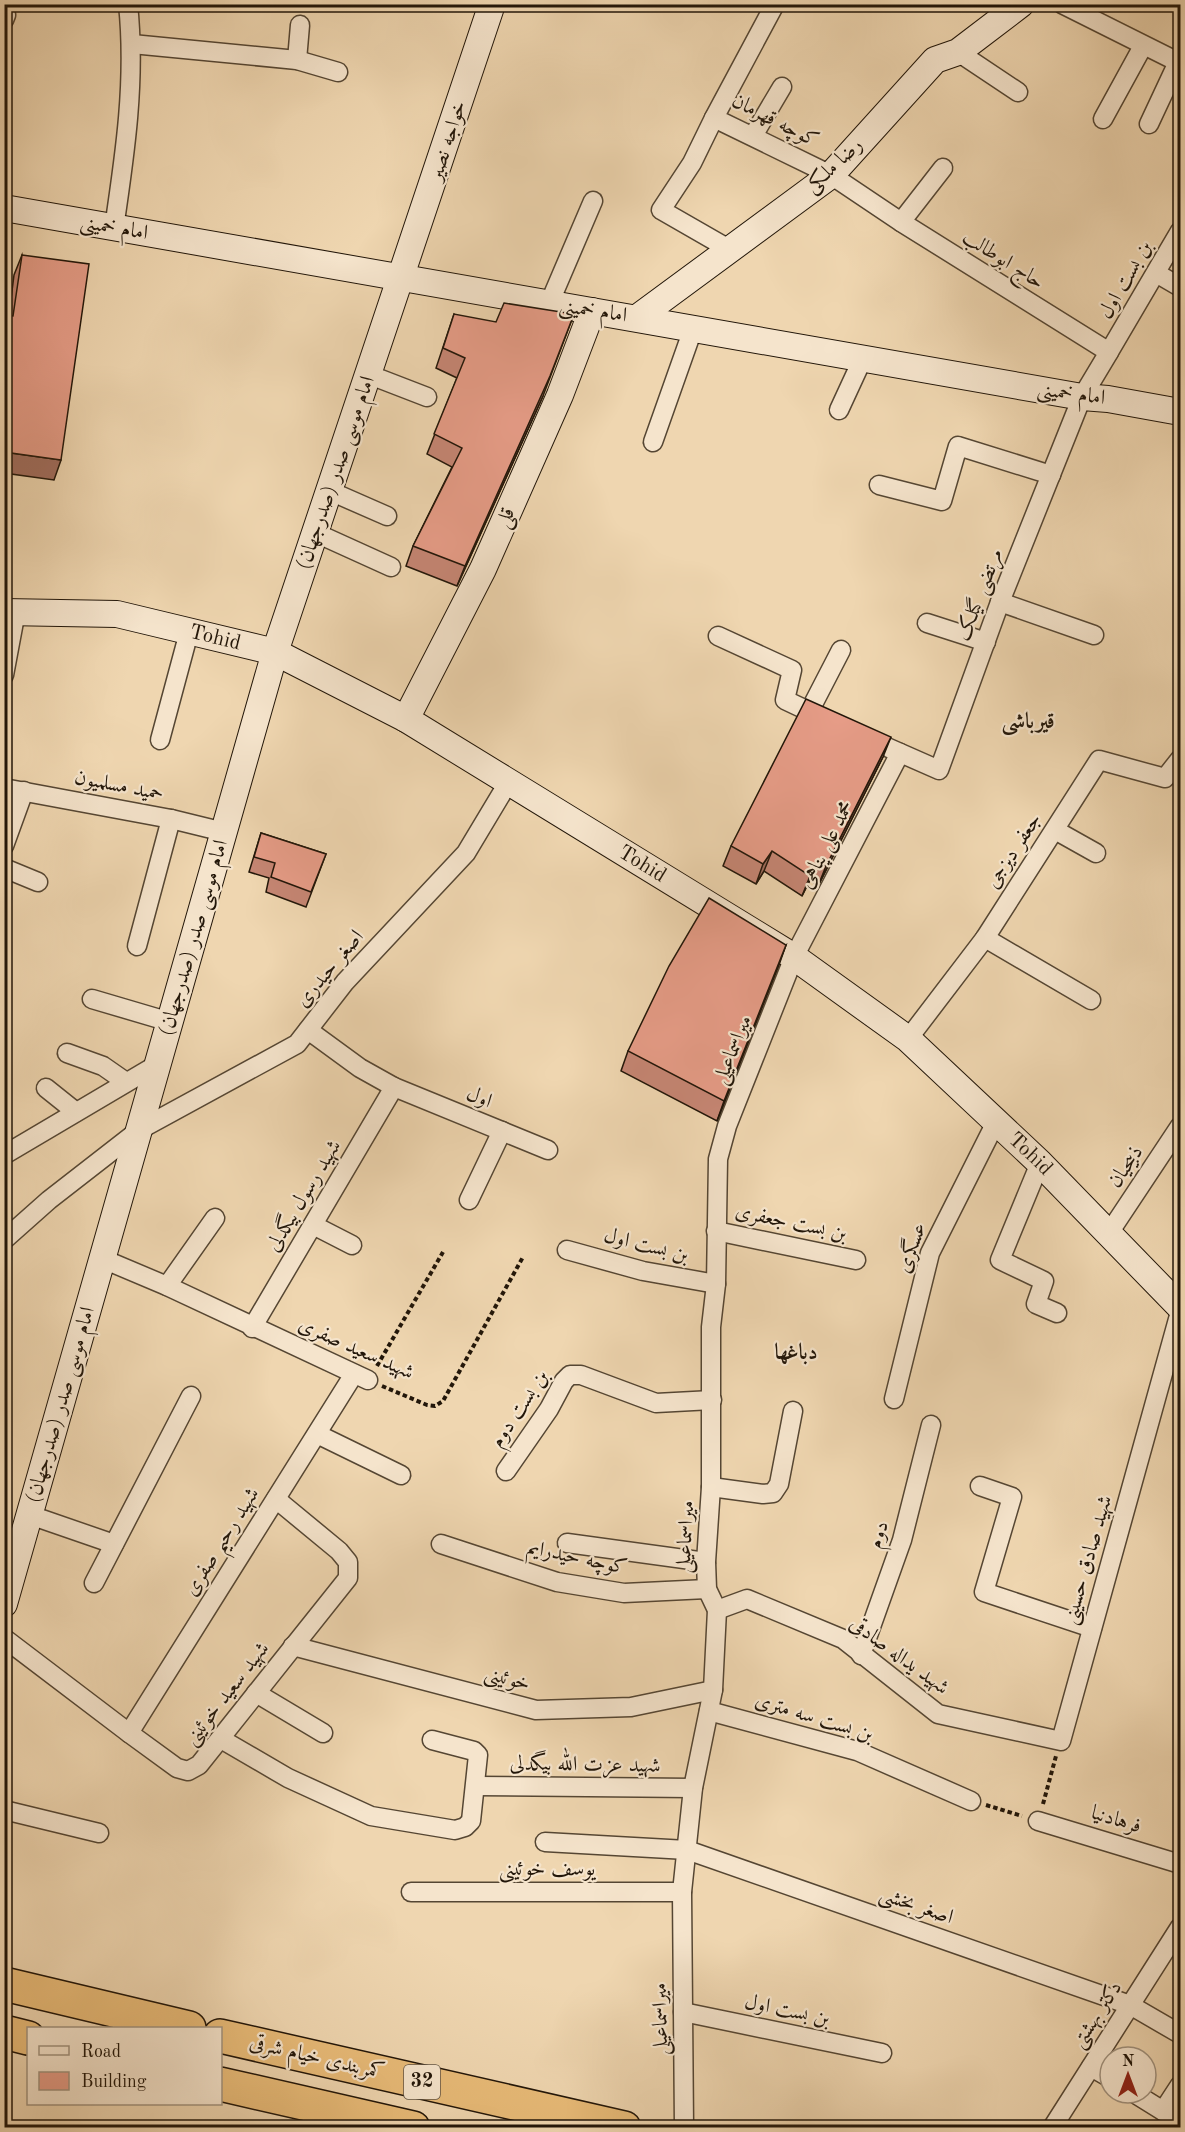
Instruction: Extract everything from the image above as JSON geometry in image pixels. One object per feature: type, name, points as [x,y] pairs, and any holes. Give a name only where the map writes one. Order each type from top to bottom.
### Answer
[{"type":"highway","points":[[4,1984],[185,2027]]},
{"type":"highway","points":[[4,2032],[27,2038]]},
{"type":"highway","name":"کمربندی خیام شرقی","points":[[222,2036],[557,2120],[624,2127]]},
{"type":"highway","name":"32","points":[[222,2084],[413,2127]]},
{"type":"main road","name":"خواجه نصیر","points":[[403,278],[492,4]]},
{"type":"main road","name":"رضا ملکی","points":[[637,318],[831,175],[935,60],[958,52],[1021,4]]},
{"type":"main road","name":"امام خمینی","points":[[4,208],[1082,398],[1108,399],[1180,412]]},
{"type":"main road","name":"(صدرجهان) امام موسی صدر","points":[[4,1604],[275,652],[403,278]]},
{"type":"main road","name":"قلی","points":[[406,719],[483,569],[560,394],[592,311]]},
{"type":"main road","name":"Tohid","points":[[10,611],[117,614],[275,652],[406,719],[794,957],[908,1039],[1040,1163],[1180,1310]]},
{"type":"street","points":[[114,228],[128,137],[132,44],[128,4]]},
{"type":"street","name":"کوچه قهرمان","points":[[776,4],[714,118],[831,175]]},
{"type":"street","points":[[1062,4],[1179,62],[1149,124]]},
{"type":"street","points":[[297,60],[300,25]]},
{"type":"street","points":[[132,44],[297,60],[338,72]]},
{"type":"street","points":[[1103,119],[1143,46]]},
{"type":"street","points":[[958,52],[1018,92]]},
{"type":"street","points":[[753,136],[782,87]]},
{"type":"street","points":[[714,118],[692,163],[661,210],[729,249]]},
{"type":"street","points":[[901,222],[943,168]]},
{"type":"street","name":"حاج ابوطالب","points":[[831,175],[901,222],[1109,352]]},
{"type":"street","points":[[549,304],[593,201]]},
{"type":"street","name":"بن بست اول","points":[[1109,352],[1180,231]]},
{"type":"street","points":[[1156,273],[1180,287]]},
{"type":"street","points":[[653,442],[693,328]]},
{"type":"street","points":[[1082,398],[1109,352]]},
{"type":"street","points":[[839,410],[863,358]]},
{"type":"street","points":[[370,375],[427,398]]},
{"type":"street","name":"مرتضی گیلک","points":[[900,753],[939,770],[1000,603],[1082,398]]},
{"type":"street","points":[[879,485],[942,501],[958,446],[1052,475]]},
{"type":"street","points":[[330,491],[387,516]]},
{"type":"street","points":[[316,533],[391,567]]},
{"type":"street","points":[[1000,603],[1094,634]]},
{"type":"street","points":[[4,675],[10,611]]},
{"type":"street","points":[[927,622],[986,642]]},
{"type":"street","points":[[160,740],[189,632]]},
{"type":"street","points":[[718,636],[792,670],[785,700],[900,753]]},
{"type":"street","points":[[809,712],[841,650]]},
{"type":"street","name":"محمد علی پناهی","points":[[794,957],[900,753]]},
{"type":"street","name":"جعفر دیزجی","points":[[908,1039],[985,938],[1099,760],[1165,778],[1180,759]]},
{"type":"street","name":"اصغر حیدری","points":[[4,1240],[49,1200],[139,1130],[297,1044],[345,982],[466,853],[508,783]]},
{"type":"street","name":"حمید مسلمیون","points":[[4,788],[171,819],[224,832]]},
{"type":"street","points":[[4,846],[24,791]]},
{"type":"street","points":[[137,946],[171,819]]},
{"type":"street","points":[[1055,830],[1096,853]]},
{"type":"street","points":[[4,868],[38,882]]},
{"type":"street","points":[[985,938],[1091,1000]]},
{"type":"street","name":"میراسماعیلی","points":[[684,2127],[682,1892],[693,1788],[713,1690],[717,1610],[707,1589],[706,1562],[711,1487],[711,1327],[716,1284],[718,1159],[727,1126],[794,957]]},
{"type":"street","points":[[92,999],[170,1022]]},
{"type":"street","name":"اول","points":[[308,1030],[360,1068],[394,1087],[548,1150]]},
{"type":"street","points":[[67,1053],[103,1066],[126,1082]]},
{"type":"street","points":[[4,1155],[158,1064]]},
{"type":"street","name":"شهید رسول بیگدلی","points":[[252,1328],[394,1087]]},
{"type":"street","points":[[46,1088],[76,1112]]},
{"type":"street","name":"عسگری","points":[[894,1399],[930,1252],[996,1122]]},
{"type":"street","name":"ذبیحیان","points":[[1109,1233],[1180,1126]]},
{"type":"street","points":[[469,1200],[502,1131]]},
{"type":"street","points":[[1040,1163],[1000,1260],[1044,1281],[1036,1304],[1057,1313]]},
{"type":"street","points":[[167,1286],[215,1218]]},
{"type":"street","points":[[313,1225],[352,1245]]},
{"type":"street","name":"بن بست جعفری","points":[[716,1231],[856,1260]]},
{"type":"street","name":"بن بست اول","points":[[567,1250],[643,1271],[716,1284]]},
{"type":"street","name":"شهید سعید صفری","points":[[102,1259],[167,1286],[252,1328],[361,1377]]},
{"type":"street","name":"شهید صادق حسینی","points":[[1060,1741],[1180,1310]]},
{"type":"street","name":"بن بست دوم","points":[[506,1471],[570,1375],[581,1375],[656,1403],[712,1400]]},
{"type":"street","name":"شهید رحیم صفری","points":[[129,1733],[317,1434],[361,1377]]},
{"type":"street","points":[[94,1583],[191,1396]]},
{"type":"street","points":[[711,1487],[763,1494],[773,1493],[779,1484],[793,1411]]},
{"type":"street","name":"دوم","points":[[861,1655],[902,1540],[931,1425]]},
{"type":"street","points":[[317,1434],[401,1475]]},
{"type":"street","points":[[980,1486],[1012,1497],[984,1592],[1092,1628]]},
{"type":"street","name":"شهید سعید خوئینی","points":[[4,1638],[177,1768],[189,1771],[200,1765],[348,1578],[348,1562],[339,1551],[276,1499]]},
{"type":"street","points":[[30,1515],[114,1544]]},
{"type":"street","points":[[567,1543],[706,1562]]},
{"type":"street","name":"کوچه حیدرایم","points":[[441,1544],[546,1579],[579,1586],[624,1593],[707,1589]]},
{"type":"street","name":"شهید یداله صادقی","points":[[717,1610],[747,1599],[843,1639],[938,1714],[1060,1741]]},
{"type":"street","name":"خوئینی","points":[[294,1646],[536,1710],[631,1707],[713,1690]]},
{"type":"street","points":[[256,1693],[323,1733]]},
{"type":"street","name":"بن بست سه متری","points":[[709,1711],[857,1751],[971,1801]]},
{"type":"street","points":[[220,1739],[288,1778],[371,1816],[455,1830],[465,1827],[471,1821],[479,1761],[474,1751],[432,1740]]},
{"type":"street","name":"شهید عزت الله بیگدلی","points":[[476,1786],[693,1788]]},
{"type":"street","points":[[4,1810],[99,1833]]},
{"type":"street","name":"فرهادنیا","points":[[1038,1821],[1180,1864]]},
{"type":"street","name":"اصغر بخشی","points":[[545,1842],[687,1850],[1130,2005],[1180,2034]]},
{"type":"street","name":"یوسف خوئینی","points":[[411,1892],[682,1892]]},
{"type":"street","name":"دکتر بهشتی","points":[[1052,2127],[1180,1927]]},
{"type":"street","name":"بن بست اول","points":[[683,2012],[882,2053]]},
{"type":"street","points":[[1091,2067],[1098,2071]]},
{"type":"street","points":[[1157,2105],[1172,2113],[1180,2085]]},
{"type":"path","points":[[361,1377],[443,1252]]},
{"type":"path","name":"شهید سعید صفری","points":[[361,1377],[427,1405],[435,1406],[442,1401],[523,1257]]},
{"type":"path","points":[[971,1801],[1038,1821],[1060,1741]]},
{"type":"building","points":[[22,255],[89,264],[61,460],[4,452],[4,315],[13,316]]},
{"type":"building","points":[[504,303],[574,314],[550,376],[465,566],[413,546],[462,448],[434,434],[465,358],[443,348],[454,314],[496,322]]},
{"type":"building","points":[[806,699],[891,737],[826,866],[817,860],[810,876],[772,851],[763,864],[731,846]]},
{"type":"building","points":[[261,833],[326,854],[311,892],[271,877],[275,863],[254,857]]},
{"type":"building","points":[[709,898],[786,945],[724,1101],[628,1051],[669,966]]},
{"type":"district","name":"قیرباشی","points":[[1028,722]]},
{"type":"district","name":"دباغها","points":[[796,1353]]}]
